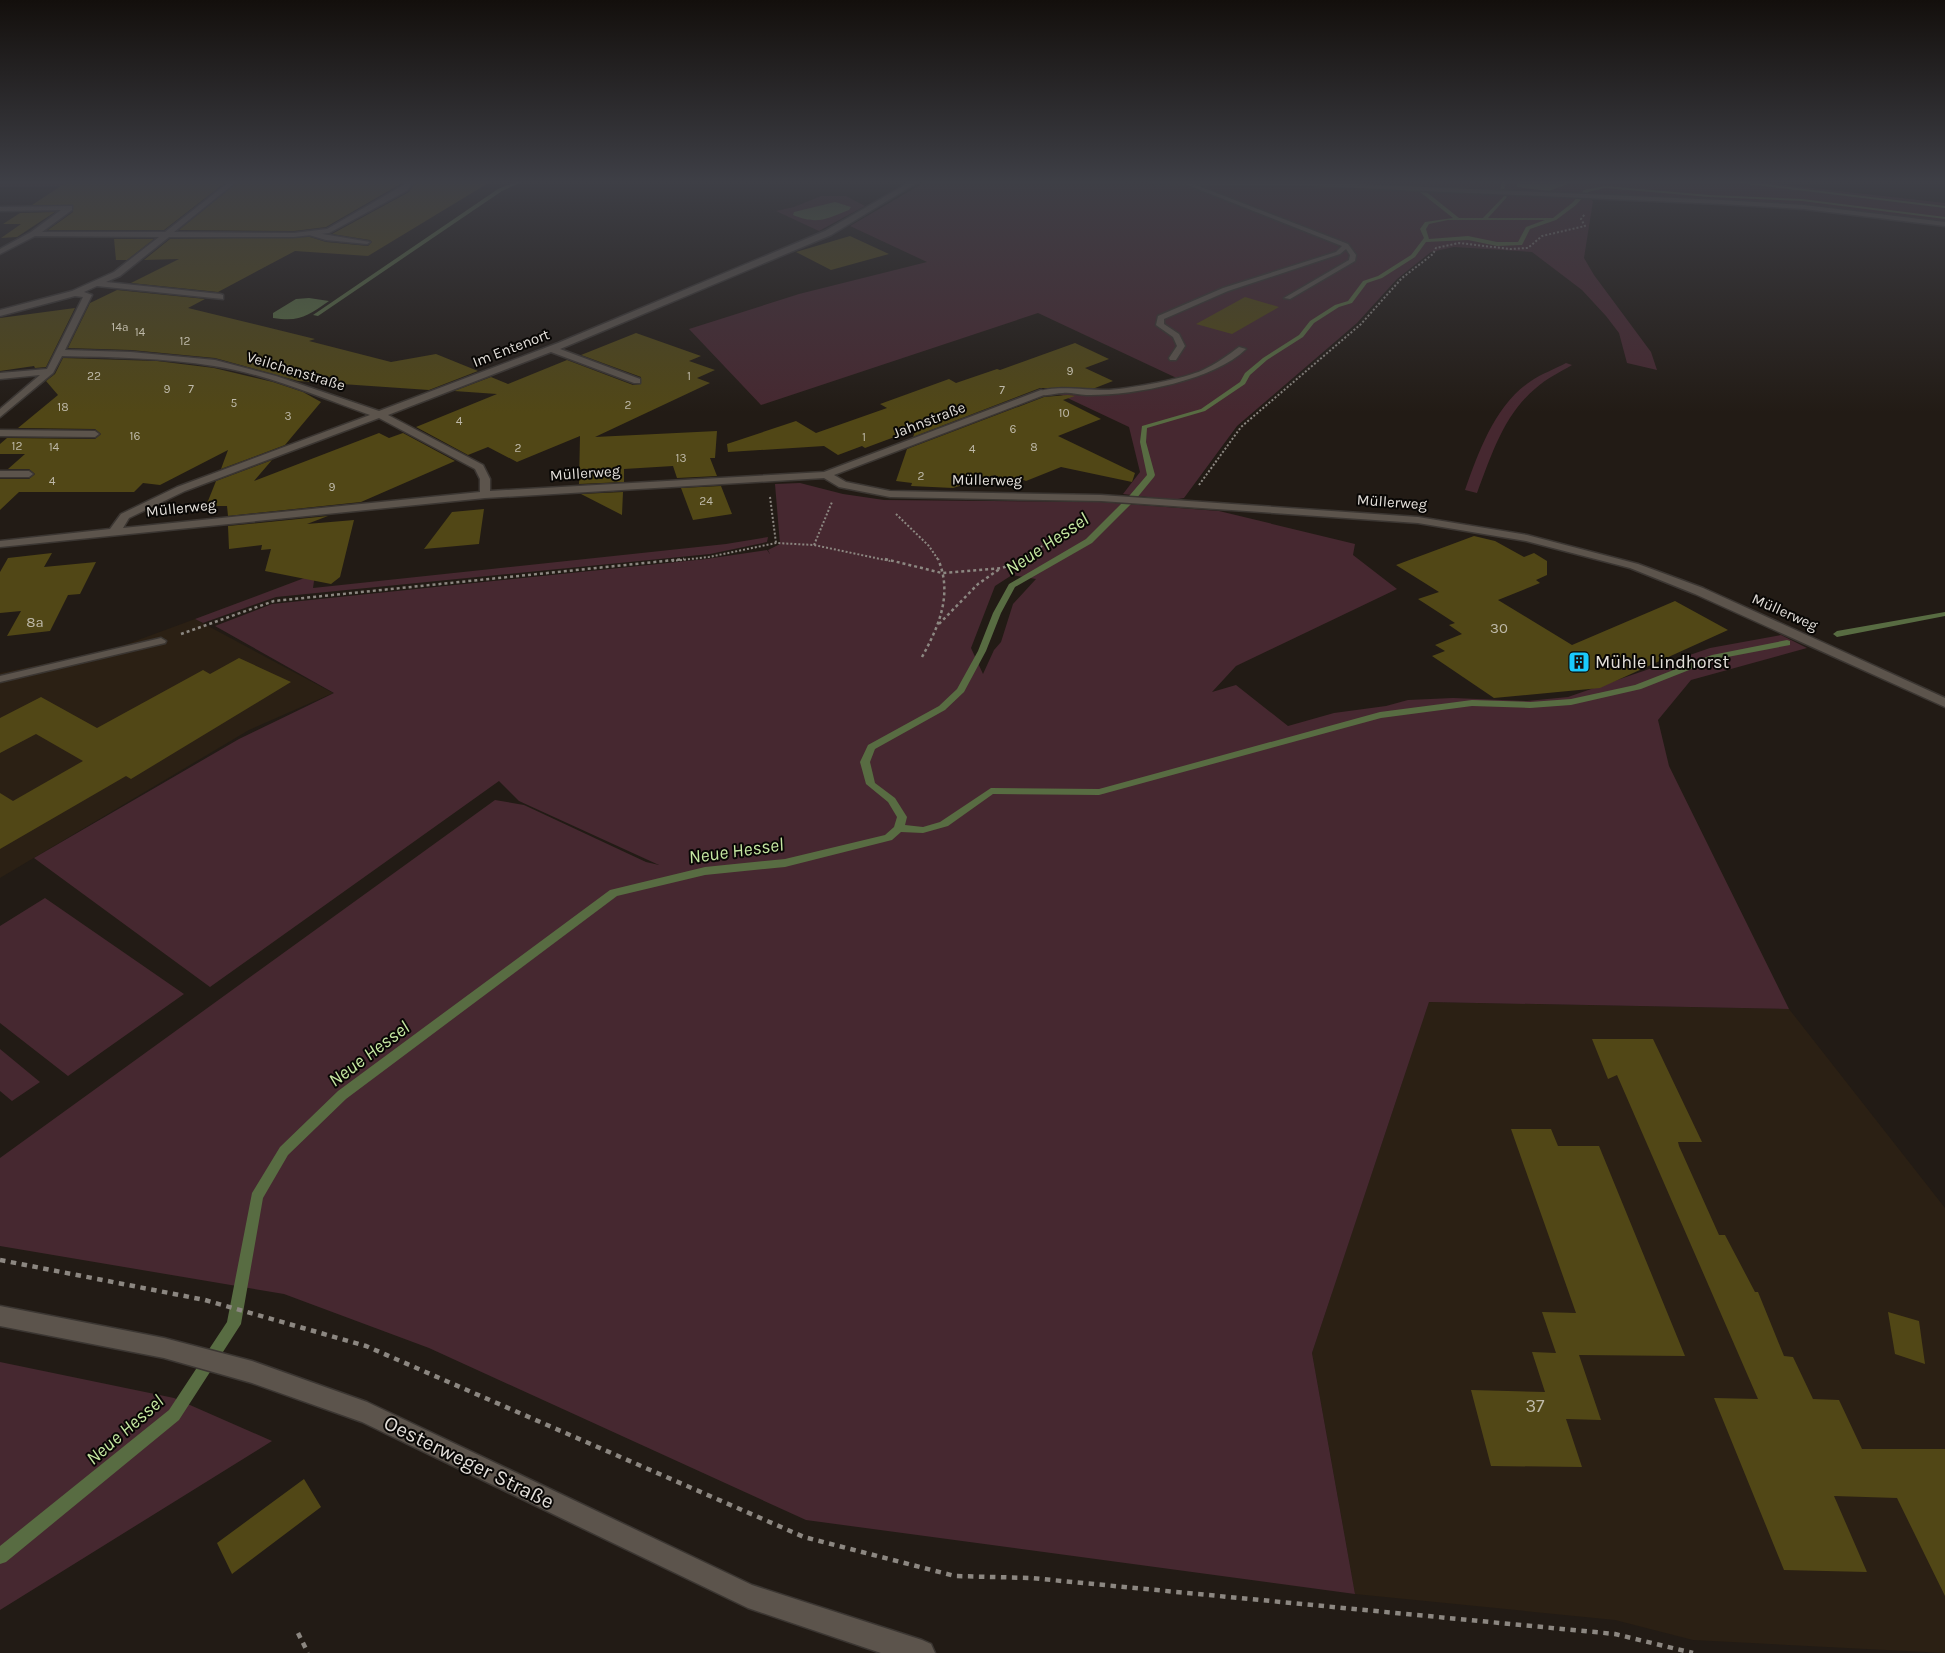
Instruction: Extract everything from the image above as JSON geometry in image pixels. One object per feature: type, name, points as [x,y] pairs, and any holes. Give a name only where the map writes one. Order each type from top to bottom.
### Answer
[{"type":"street","points":[[0,313],[99,284],[117,274],[135,259]]},
{"type":"street","name":"Im Entenort","points":[[116,531],[125,516],[181,489],[552,349],[766,259]]},
{"type":"street","points":[[99,284],[220,297]]},
{"type":"street","points":[[0,414],[50,371],[88,295],[75,292]]},
{"type":"street","points":[[552,349],[637,381]]},
{"type":"street","name":"Veilchenstraße","points":[[60,353],[131,355],[215,363],[273,378],[380,415],[479,467],[485,479],[485,495]]},
{"type":"street","points":[[0,376],[50,371]]},
{"type":"street","name":"Jahnstraße","points":[[826,475],[1041,393]]},
{"type":"street","name":"Müllerweg","points":[[0,544],[485,495],[826,475],[843,485],[890,494],[1101,498],[1418,520],[1527,538],[1634,566],[1698,591],[1945,703]]},
{"type":"street","name":"Oesterweger Straße","points":[[0,1316],[164,1348],[252,1372],[367,1413],[748,1596],[912,1652],[922,1653]]},
{"type":"lane","points":[[1172,358],[1180,346],[1176,336],[1160,325],[1161,318],[1190,303],[1228,288],[1319,259]]},
{"type":"lane","points":[[1288,298],[1352,259]]},
{"type":"lane","points":[[1041,393],[1064,390],[1084,393],[1110,392],[1163,383],[1205,372],[1242,349]]},
{"type":"lane","points":[[0,433],[95,434]]},
{"type":"lane","points":[[0,474],[28,474]]},
{"type":"lane","points":[[0,679],[107,656],[161,641]]},
{"type":"path","points":[[1187,504],[1241,427],[1361,324],[1402,278],[1426,259]]},
{"type":"path","points":[[768,478],[776,543]]},
{"type":"path","points":[[814,545],[836,491],[843,485]]},
{"type":"path","points":[[890,494],[889,503],[893,510],[939,560],[946,586],[939,624],[922,657]]},
{"type":"path","points":[[939,624],[978,584],[1002,568],[1026,559],[1073,526],[1101,498]]},
{"type":"path","points":[[161,641],[274,601],[709,557],[776,543],[814,545],[866,555],[942,574],[1002,568]]},
{"type":"path","points":[[0,1260],[205,1300],[366,1346],[804,1537],[955,1576],[1031,1578],[1615,1634],[1693,1653]]},
{"type":"path","points":[[298,1633],[308,1653]]},
{"type":"shaded area","points":[[921,259],[1422,259],[1397,279],[1357,323],[1237,426],[1184,498],[1172,500],[1123,494],[1140,472],[1129,427],[1059,394],[1066,393],[1086,396],[1123,393],[1148,390],[1183,381],[1038,313],[761,405],[689,329],[799,294],[927,262]]},
{"type":"shaded area","points":[[1541,259],[1585,259],[1594,275],[1651,352],[1657,370],[1627,363],[1619,333],[1582,290]]},
{"type":"shaded area","points":[[309,298],[329,301],[303,317],[290,319],[273,318],[273,313],[296,299]]},
{"type":"shaded area","points":[[1566,363],[1572,365],[1540,385],[1515,410],[1500,436],[1477,493],[1465,490],[1490,430],[1507,403],[1531,381]]},
{"type":"shaded area","points":[[800,483],[843,494],[884,500],[1100,502],[1219,511],[1355,544],[1353,555],[1397,589],[1236,666],[1212,692],[1236,685],[1288,726],[1334,713],[1386,706],[1408,700],[1453,698],[1527,701],[1568,697],[1710,648],[1781,635],[1807,648],[1691,680],[1658,720],[1669,766],[1789,1009],[1429,1002],[1312,1353],[1355,1594],[806,1520],[429,1348],[284,1294],[0,1246],[0,1158],[495,800],[524,805],[646,862],[659,865],[519,801],[499,781],[210,987],[34,858],[239,739],[334,693],[215,626],[272,604],[706,559],[767,550],[770,554],[768,550],[780,544],[775,484]],"holes":[[[1012,575],[1036,579],[1013,604],[1001,642],[994,650],[983,674],[971,648],[995,586]]]},
{"type":"shaded area","points":[[768,537],[767,542],[710,554],[276,597],[203,623],[195,619],[315,574],[313,588],[726,544]]},
{"type":"shaded area","points":[[195,619],[333,693],[249,730],[0,878],[0,673],[111,650]]},
{"type":"shaded area","points":[[45,898],[184,994],[68,1076],[0,1023],[0,926]]},
{"type":"shaded area","points":[[1429,1002],[1789,1009],[1945,1208],[1945,1653],[1693,1640],[1615,1620],[1355,1594],[1312,1353]]},
{"type":"shaded area","points":[[0,1049],[40,1082],[12,1101],[0,1091]]},
{"type":"shaded area","points":[[0,1362],[174,1398],[272,1441],[0,1610]]},
{"type":"building","points":[[179,259],[280,259],[218,292],[131,283]]},
{"type":"building","points":[[810,259],[870,259],[831,270]]},
{"type":"building","points":[[117,290],[205,299],[188,308],[315,339],[309,341],[391,362],[436,354],[478,371],[429,390],[298,381],[215,358],[131,350],[68,348],[90,303]]},
{"type":"building","points":[[1245,297],[1279,307],[1232,334],[1196,324]]},
{"type":"building","points":[[75,308],[46,367],[35,368],[34,366],[0,371],[0,318]]},
{"type":"building","points":[[636,333],[701,356],[689,361],[715,370],[697,378],[710,383],[595,437],[717,431],[715,458],[710,458],[717,476],[677,478],[673,466],[624,469],[624,482],[579,484],[580,436],[517,462],[488,447],[468,455],[416,427],[497,394],[454,391],[491,377],[508,384],[567,360],[633,385],[641,384],[641,377],[581,355]]},
{"type":"building","points":[[1075,343],[1109,359],[1085,368],[1113,381],[1095,388],[1040,388],[913,437],[916,429],[865,448],[862,446],[838,455],[824,446],[728,452],[727,444],[796,421],[816,433],[887,408],[880,404],[949,379],[956,383],[997,369],[1000,370]]},
{"type":"building","points":[[63,358],[157,361],[214,368],[273,382],[303,392],[321,402],[285,445],[221,469],[228,450],[160,485],[143,483],[134,492],[19,492],[0,510],[0,479],[29,479],[35,474],[29,469],[8,469],[25,454],[0,454],[0,444],[7,438],[95,439],[101,434],[95,429],[18,428],[58,395],[46,381],[55,374]]},
{"type":"building","points":[[1075,396],[1063,400],[1101,419],[1058,436],[1135,473],[1132,482],[1061,467],[1026,481],[1019,478],[1008,482],[995,475],[953,488],[911,486],[912,483],[896,481],[907,449],[1044,397]]},
{"type":"building","points":[[379,433],[389,438],[403,433],[455,461],[361,502],[228,516],[227,506],[206,506],[216,481],[272,460],[254,481]]},
{"type":"building","points":[[721,486],[732,514],[693,520],[681,488]]},
{"type":"building","points":[[623,492],[622,515],[581,494]]},
{"type":"building","points":[[484,509],[479,544],[424,549],[452,512]]},
{"type":"building","points":[[328,516],[307,524],[354,520],[340,577],[331,584],[265,571],[271,549],[261,550],[262,545],[229,549],[228,526]]},
{"type":"building","points":[[1474,536],[1495,541],[1524,557],[1534,553],[1547,561],[1547,575],[1536,580],[1540,583],[1498,600],[1572,645],[1675,601],[1728,630],[1600,688],[1494,698],[1432,656],[1445,651],[1435,645],[1462,634],[1449,625],[1455,623],[1418,599],[1439,592],[1396,565]]},
{"type":"building","points":[[52,553],[44,567],[96,562],[80,594],[68,595],[50,631],[7,636],[21,611],[0,613],[0,572],[8,558]]},
{"type":"building","points":[[239,658],[291,682],[131,779],[126,776],[0,849],[0,793],[13,801],[83,761],[36,734],[0,753],[0,718],[41,697],[97,728],[203,670],[210,674]]},
{"type":"building","points":[[1592,1039],[1653,1039],[1702,1142],[1678,1142],[1679,1146],[1719,1235],[1725,1235],[1755,1292],[1758,1292],[1784,1356],[1793,1357],[1813,1399],[1839,1400],[1862,1449],[1945,1449],[1945,1596],[1897,1498],[1834,1496],[1867,1572],[1784,1570],[1714,1398],[1758,1399],[1617,1075],[1608,1079]]},
{"type":"building","points":[[1511,1129],[1551,1129],[1558,1146],[1599,1146],[1685,1356],[1579,1355],[1601,1420],[1566,1419],[1582,1467],[1491,1466],[1471,1390],[1545,1392],[1532,1352],[1556,1353],[1542,1312],[1576,1313]]},
{"type":"building","points":[[1888,1312],[1919,1321],[1925,1364],[1895,1354]]},
{"type":"building","points":[[304,1479],[321,1507],[232,1574],[217,1543]]},
{"type":"waterway","points":[[316,315],[398,259]]},
{"type":"waterway","name":"Neue Hessel","points":[[899,828],[902,817],[892,800],[871,784],[865,762],[871,747],[942,708],[961,690],[982,651],[997,613],[1012,586],[1089,541],[1133,497],[1151,475],[1143,442],[1144,427],[1203,410],[1243,383],[1247,374],[1265,359],[1301,336],[1312,322],[1337,306],[1350,302],[1365,282],[1380,277],[1408,259]]},
{"type":"waterway","points":[[1837,634],[1945,614]]},
{"type":"waterway","points":[[899,828],[923,830],[944,824],[991,791],[1099,792],[1380,715],[1472,703],[1530,705],[1571,702],[1638,687],[1715,657],[1787,643]]},
{"type":"waterway","name":"Neue Hessel","points":[[0,1556],[174,1415],[234,1324],[257,1197],[284,1151],[342,1095],[614,893],[705,871],[785,863],[888,838],[899,828]]},
{"type":"place","name":"Mühle Lindhorst","points":[[1579,662]]}]
